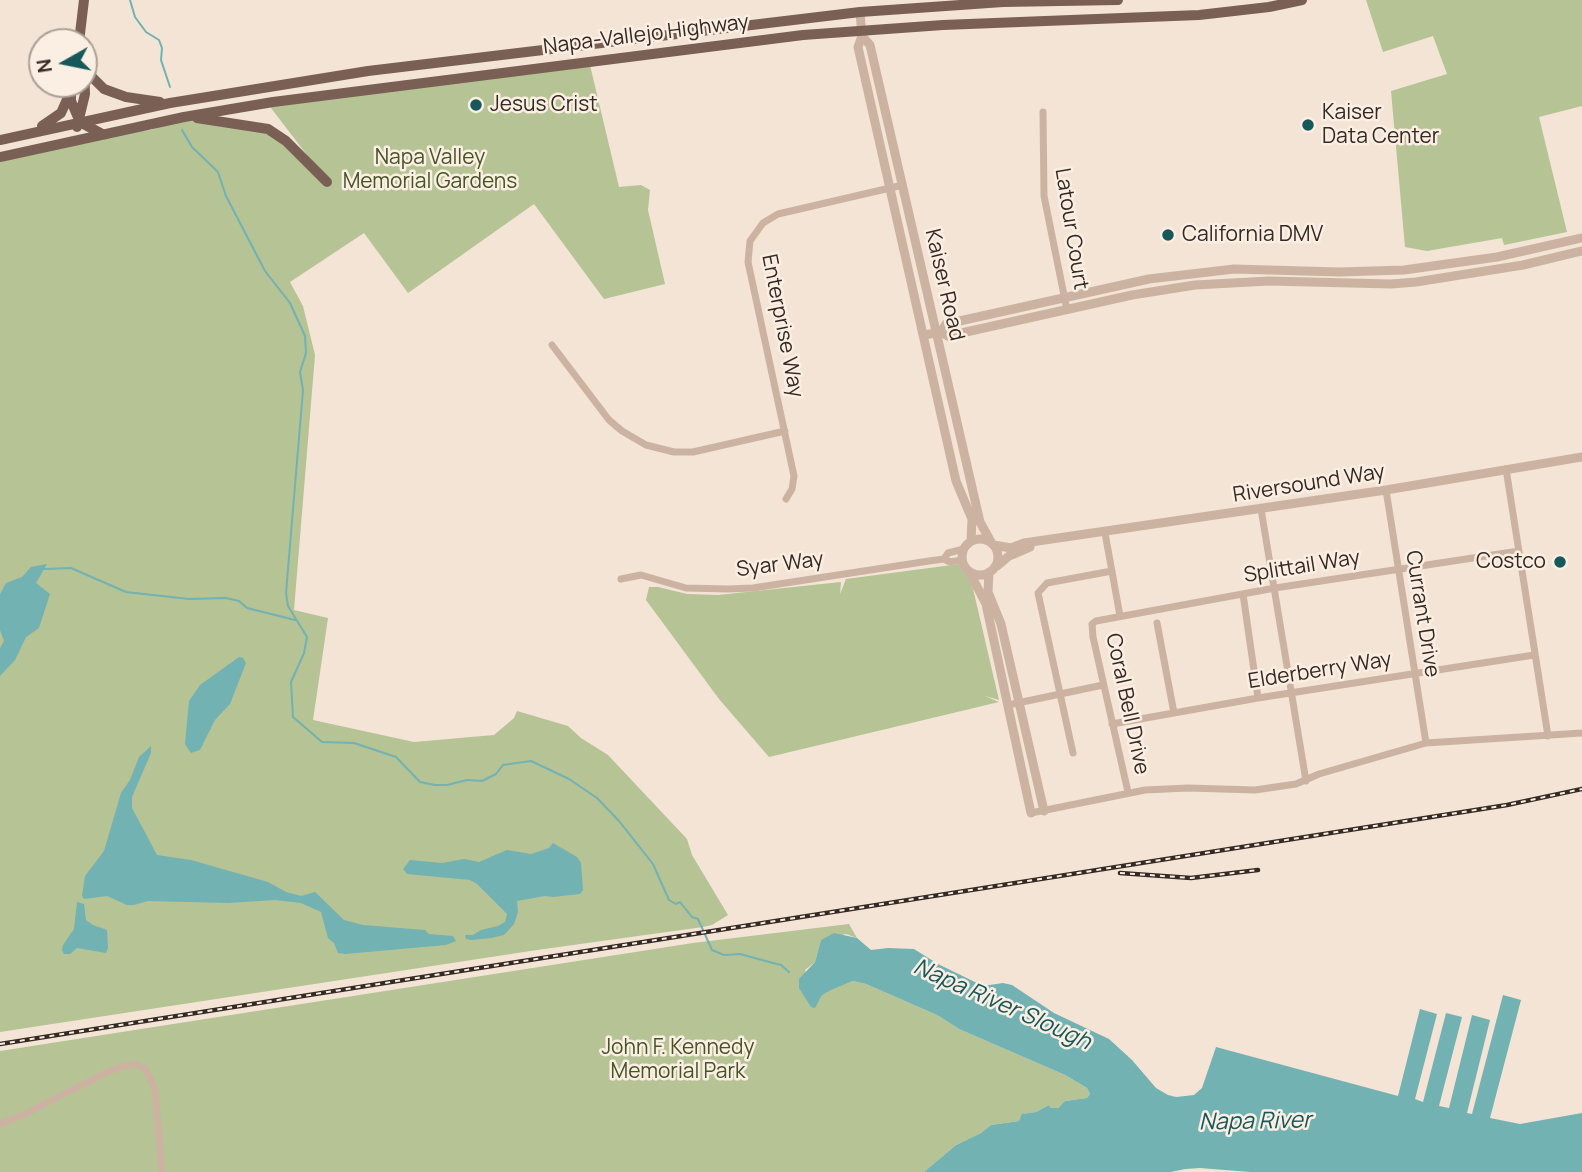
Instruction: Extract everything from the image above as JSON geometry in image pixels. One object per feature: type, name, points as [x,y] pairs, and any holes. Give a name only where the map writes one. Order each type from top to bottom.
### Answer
[{"type":"main road","points":[[81,28],[84,0]]},
{"type":"main road","name":"Napa-Vallejo Highway","points":[[0,140],[170,103],[337,75],[860,12],[1003,2],[1118,0]]},
{"type":"main road","name":"Napa-Vallejo Highway","points":[[0,157],[184,117],[267,103],[581,62],[862,33],[1199,15],[1302,0]]},
{"type":"main road","points":[[98,83],[104,89],[126,97],[170,103]]},
{"type":"main road","points":[[29,133],[54,120],[61,113],[66,98]]},
{"type":"main road","points":[[71,98],[79,122],[102,134]]},
{"type":"main road","points":[[63,142],[79,122],[84,98]]},
{"type":"main road","points":[[184,117],[268,129],[286,141],[327,182]]},
{"type":"street","name":"Kaiser Road","points":[[860,12],[862,33],[858,47],[956,481],[972,519],[971,541]]},
{"type":"street","name":"Kaiser Road","points":[[862,33],[870,45],[939,332],[979,522],[992,543]]},
{"type":"street","points":[[578,46],[581,62]]},
{"type":"street","name":"Latour Court","points":[[1043,111],[1044,196],[1067,310]]},
{"type":"street","name":"Enterprise Way","points":[[786,499],[792,489],[794,476],[748,262],[750,241],[763,223],[778,214],[903,185]]},
{"type":"street","points":[[939,332],[946,324],[1149,279],[1211,271],[1390,271],[1474,261],[1582,238]]},
{"type":"street","points":[[924,335],[939,332],[948,336],[1132,295],[1222,283],[1269,281],[1391,284],[1476,274],[1582,251]]},
{"type":"street","points":[[1390,271],[1391,284]]},
{"type":"street","points":[[552,345],[609,420],[646,445],[668,451],[693,452],[785,431]]},
{"type":"street","name":"Riversound Way","points":[[992,543],[1011,548],[1024,543],[1386,490],[1582,457]]},
{"type":"street","points":[[1506,469],[1548,736]]},
{"type":"street","name":"Currant Drive","points":[[1386,490],[1426,743]]},
{"type":"street","points":[[1261,509],[1306,781]]},
{"type":"street","points":[[1105,533],[1120,616]]},
{"type":"street","points":[[1044,811],[1002,624],[988,592],[998,555],[992,543],[981,539],[971,541],[964,549],[962,560],[986,604],[1031,813],[1044,811],[1128,792],[1176,788],[1255,790],[1296,784],[1319,774],[1426,743],[1582,733]]},
{"type":"street","name":"Riversound Way","points":[[992,570],[1009,556],[1041,542]]},
{"type":"street","name":"Syar Way","points":[[944,559],[948,553],[964,549]]},
{"type":"street","name":"Splittail Way","points":[[1092,624],[1120,616],[1275,588],[1519,551]]},
{"type":"street","name":"Syar Way","points":[[621,579],[641,575],[686,588],[728,589],[944,559],[950,562],[962,560]]},
{"type":"street","points":[[969,571],[977,575],[992,570]]},
{"type":"street","points":[[1073,753],[1038,593],[1047,583],[1112,571]]},
{"type":"street","points":[[1242,594],[1258,698]]},
{"type":"street","points":[[1157,623],[1174,713]]},
{"type":"street","name":"Coral Bell Drive","points":[[1092,624],[1128,792]]},
{"type":"street","name":"Elderberry Way","points":[[1112,724],[1258,698],[1534,655]]},
{"type":"street","points":[[1008,705],[1103,685]]},
{"type":"street","points":[[0,1124],[114,1069],[129,1064],[139,1065],[148,1072],[155,1089],[162,1172]]},
{"type":"green space","points":[[1366,0],[1582,0],[1582,106],[1539,117],[1567,232],[1504,245],[1502,238],[1427,251],[1405,247],[1391,91],[1447,74],[1433,36],[1383,52]]},
{"type":"green space","name":"Napa Valley Memorial Gardens","points":[[589,61],[619,187],[641,185],[650,190],[648,210],[665,284],[604,299],[534,204],[408,293],[364,233],[290,282],[303,306],[315,355],[294,610],[328,618],[313,720],[414,742],[494,735],[514,718],[517,711],[568,726],[608,755],[687,839],[692,855],[728,915],[703,927],[0,1032],[0,157],[102,134],[151,130],[184,117],[268,129],[323,176],[268,104]]},
{"type":"green space","points":[[967,563],[999,700],[985,696],[999,702],[769,757],[719,699],[646,600],[649,587],[687,594],[718,595],[841,582],[840,594],[846,579]]},
{"type":"green space","name":"John F. Kennedy Memorial Park","points":[[849,924],[857,938],[846,934],[821,940],[815,962],[805,970],[815,1004],[822,994],[830,990],[853,981],[866,984],[937,1015],[959,1029],[1065,1075],[1087,1088],[1090,1094],[1087,1098],[1065,1101],[1058,1108],[1051,1108],[1049,1105],[1036,1112],[1023,1114],[1019,1121],[991,1125],[956,1145],[924,1172],[0,1172],[0,1051],[693,943]]},
{"type":"water","points":[[47,564],[36,583],[50,594],[39,628],[26,637],[15,660],[0,676],[0,648],[4,641],[0,630],[0,594],[6,583],[22,577],[31,567]]},
{"type":"water","points":[[239,657],[246,663],[230,704],[215,720],[200,750],[191,753],[185,744],[189,701],[200,685]]},
{"type":"water","points":[[151,746],[151,753],[132,797],[132,808],[157,855],[191,860],[268,882],[286,892],[301,896],[315,892],[344,920],[363,925],[425,930],[429,934],[453,936],[456,941],[446,945],[345,954],[338,953],[334,943],[328,938],[321,912],[301,903],[275,900],[228,903],[148,901],[127,905],[107,896],[84,899],[82,896],[85,876],[104,851],[121,793],[130,780],[139,757]]},
{"type":"water","points":[[553,843],[577,857],[581,863],[583,890],[580,894],[517,901],[518,912],[514,924],[504,935],[491,938],[466,939],[465,935],[473,935],[505,922],[507,914],[477,884],[470,880],[407,874],[403,869],[410,860],[442,863],[464,859],[479,862],[507,850],[531,854],[549,848]]},
{"type":"water","points":[[77,902],[84,904],[86,920],[107,930],[106,953],[77,948],[70,954],[64,954],[63,945],[74,929]]},
{"type":"water","points":[[834,933],[857,938],[871,950],[914,949],[983,986],[1003,983],[1012,985],[1054,1013],[1109,1039],[1156,1088],[1176,1097],[1194,1095],[1202,1088],[1216,1047],[1398,1096],[1420,1009],[1437,1014],[1415,1099],[1423,1102],[1446,1013],[1462,1017],[1439,1106],[1449,1108],[1472,1015],[1490,1020],[1467,1113],[1472,1114],[1503,995],[1521,1000],[1490,1118],[1520,1124],[1582,1113],[1582,1172],[1250,1172],[1200,1168],[1171,1172],[924,1172],[956,1145],[991,1125],[1019,1121],[1022,1114],[1036,1112],[1049,1105],[1051,1108],[1058,1108],[1065,1101],[1087,1098],[1090,1094],[1087,1088],[1065,1075],[959,1029],[937,1015],[866,984],[853,981],[831,990],[822,995],[815,1008],[811,1007],[799,988],[799,979],[815,962],[821,940]]},
{"type":"waterway","points":[[130,0],[135,17],[146,32],[159,40],[162,48],[161,60],[170,87]]},
{"type":"waterway","points":[[182,130],[192,147],[218,172],[226,196],[265,271],[290,303],[305,336],[306,353],[300,372],[303,390],[286,593],[288,606],[307,637],[304,653],[291,682],[293,717],[322,742],[354,743],[396,757],[420,782],[447,785],[467,780],[482,781],[496,774],[503,765],[531,761],[569,779],[597,798],[619,821],[653,864],[669,900],[676,904],[680,902],[692,917],[698,919],[712,950],[724,955],[740,954],[781,965],[789,972]]},
{"type":"waterway","points":[[44,569],[71,568],[126,592],[189,599],[226,598],[239,601],[247,608],[295,620]]},
{"type":"railway","points":[[0,1044],[1507,805],[1582,789]]},
{"type":"railway","points":[[1120,873],[1191,878],[1258,870]]},
{"type":"place","name":"Jesus Crist","points":[[476,105]]},
{"type":"place","name":"Kaiser Data Center","points":[[1308,125]]},
{"type":"place","name":"California DMV","points":[[1168,235]]},
{"type":"place","name":"Costco","points":[[1560,562]]},
{"type":"water label","name":"Napa River Slough","points":[[1002,1005]]},
{"type":"water label","name":"Napa River","points":[[1255,1122]]}]
